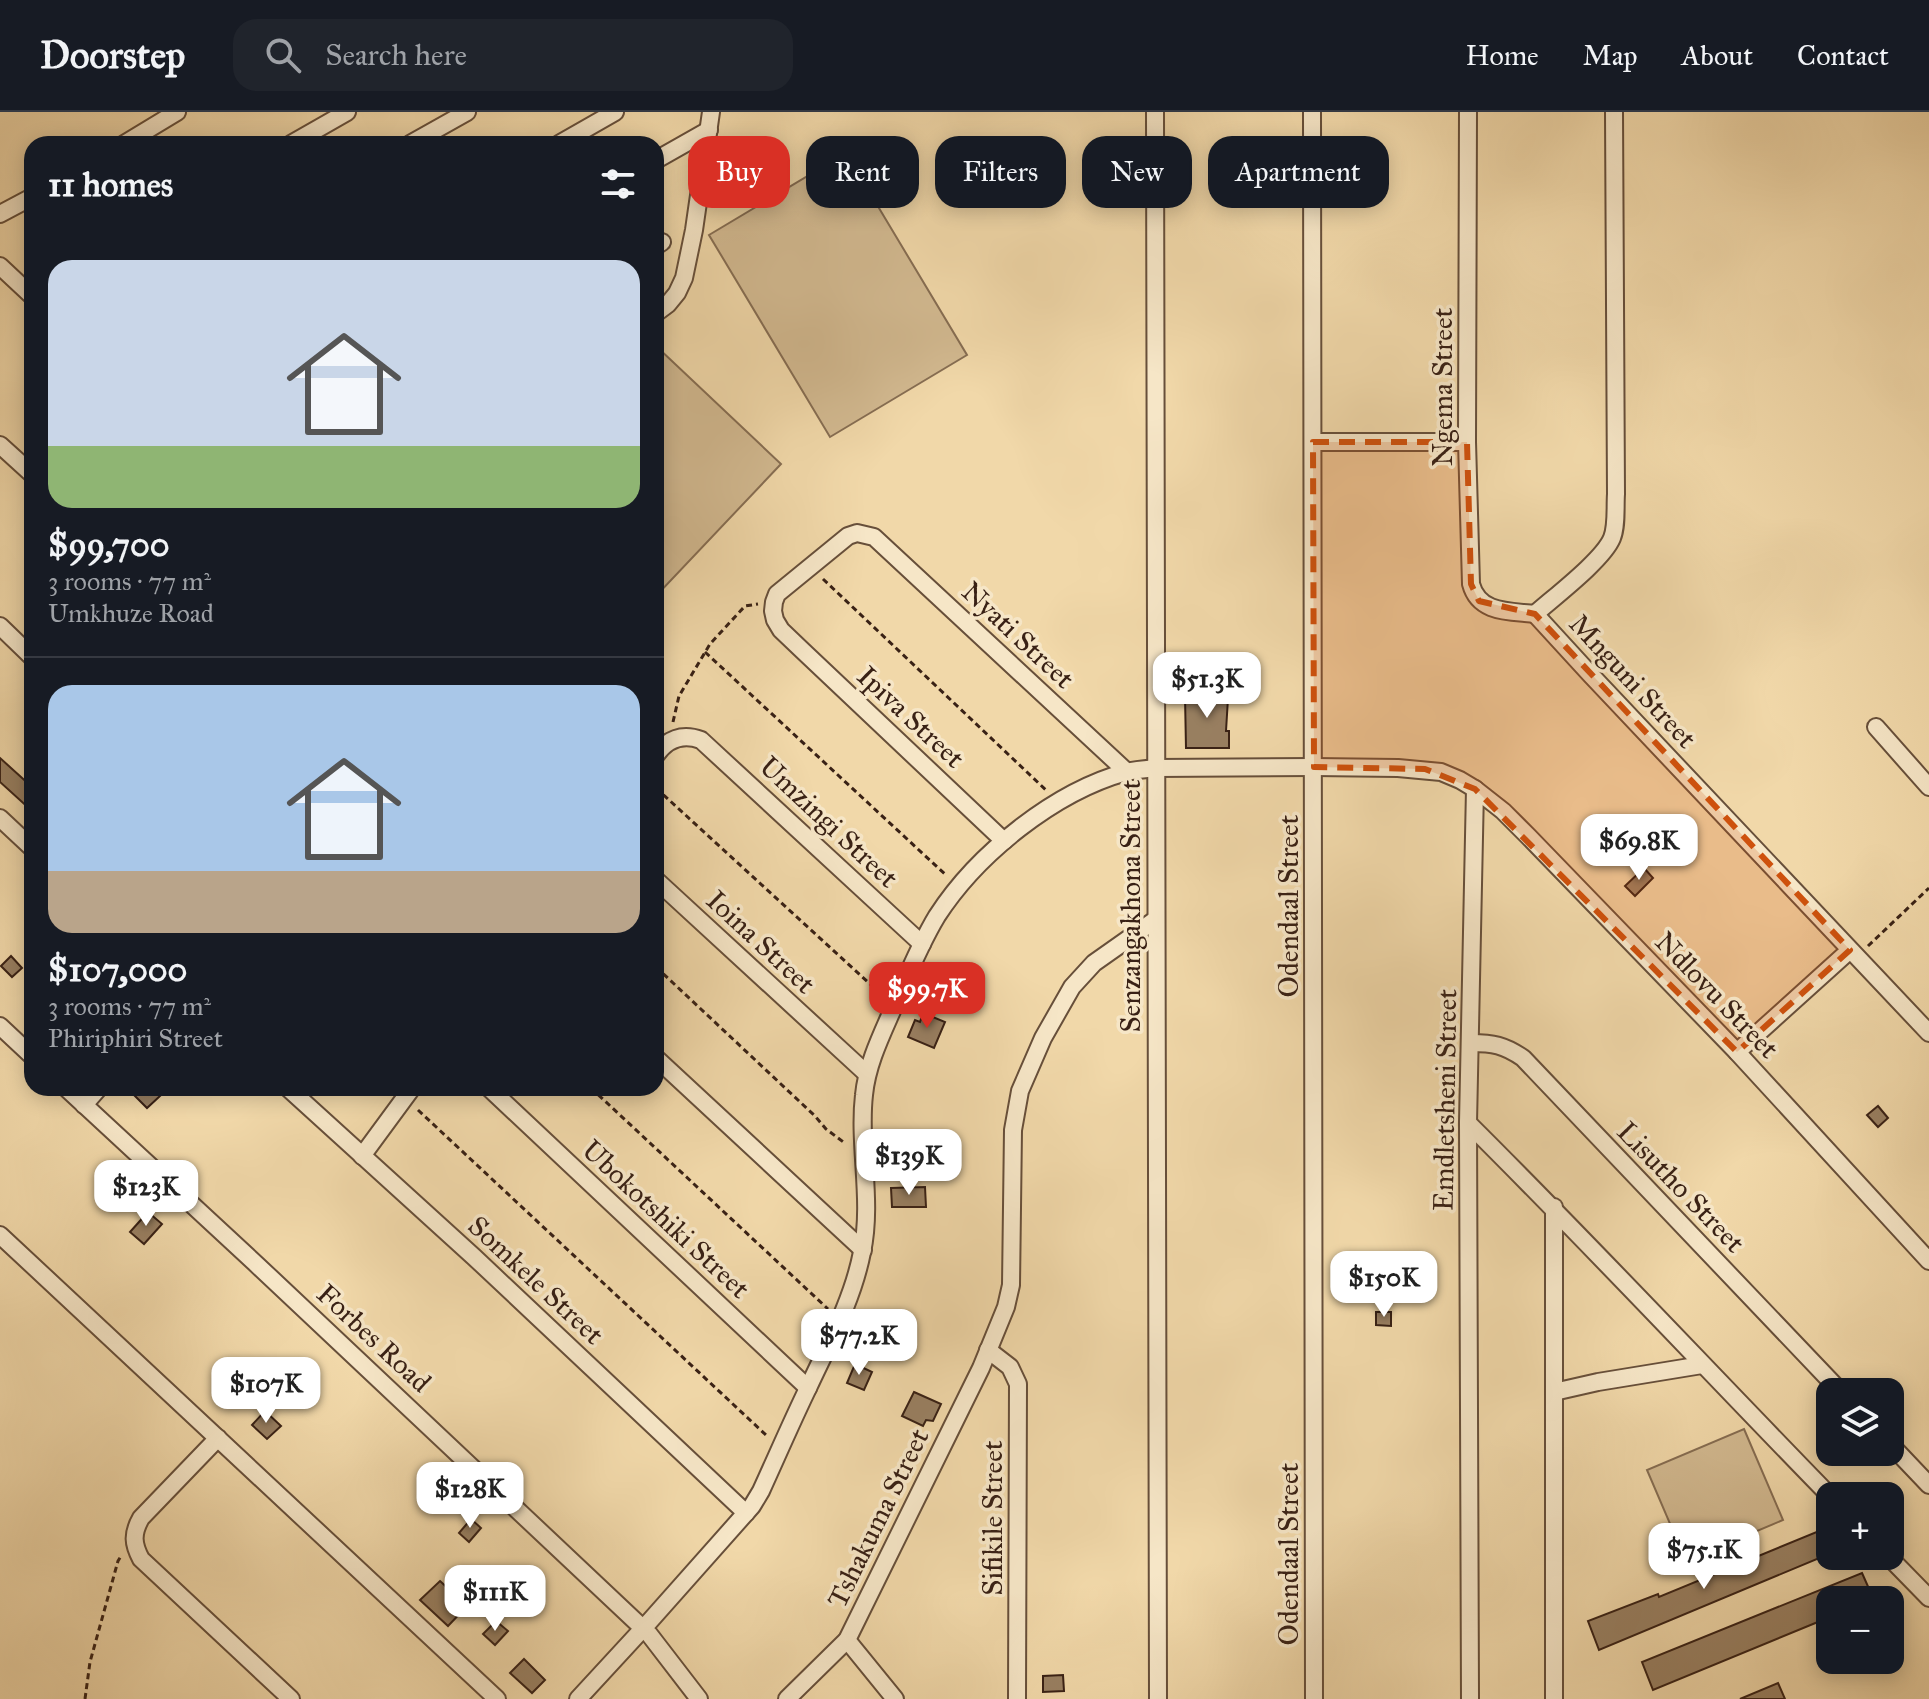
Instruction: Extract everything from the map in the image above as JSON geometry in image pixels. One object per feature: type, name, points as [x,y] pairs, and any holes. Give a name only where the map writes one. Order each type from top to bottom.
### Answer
[{"type":"street","points":[[305,136],[347,112]]},
{"type":"street","points":[[424,136],[467,112]]},
{"type":"street","points":[[573,136],[615,112]]},
{"type":"street","points":[[664,307],[677,293],[684,278],[711,112]]},
{"type":"street","name":"Senzangakhona Street","points":[[1155,112],[1158,1699]]},
{"type":"street","name":"Odendaal Street","points":[[1312,112],[1314,1699]]},
{"type":"street","name":"Ngema Street","points":[[1468,112],[1467,442],[1471,584],[1479,601],[1496,610],[1535,614]]},
{"type":"street","name":"Mnguni Street","points":[[1614,112],[1614,530],[1611,541],[1598,558],[1535,614],[1929,1033]]},
{"type":"street","points":[[135,136],[165,115]]},
{"type":"street","points":[[664,155],[709,130]]},
{"type":"street","points":[[0,214],[24,201]]},
{"type":"street","points":[[0,266],[24,288]]},
{"type":"street","points":[[1313,442],[1467,442]]},
{"type":"street","points":[[0,445],[24,467]]},
{"type":"street","name":"Nyati Street","points":[[809,567],[848,536],[857,533],[874,537],[1127,772]]},
{"type":"street","points":[[774,602],[777,594],[809,567]]},
{"type":"street","name":"Ipiva Street","points":[[774,602],[775,620],[781,630],[1004,841]]},
{"type":"street","points":[[0,626],[24,649]]},
{"type":"street","points":[[1876,727],[1929,787]]},
{"type":"street","name":"Umzingi Street","points":[[664,736],[690,736],[701,740],[922,944]]},
{"type":"street","name":"Ndlovu Street","points":[[578,1699],[746,1513],[761,1491],[781,1448],[855,1278],[863,1250],[866,1213],[863,1097],[867,1074],[894,1006],[935,919],[959,887],[1004,841],[1081,789],[1127,772],[1156,768],[1425,769],[1450,775],[1475,789],[1528,836],[1737,1052],[1929,1261]]},
{"type":"street","name":"Emdletsheni Street","points":[[1470,1699],[1468,1123],[1475,789]]},
{"type":"street","points":[[0,818],[24,840]]},
{"type":"street","name":"Ioina Street","points":[[664,887],[867,1074]]},
{"type":"street","name":"Tshakuma Street","points":[[787,1699],[847,1640],[1006,1307],[1011,1285],[1013,1130],[1020,1091],[1043,1038],[1079,979],[1094,963],[1155,920]]},
{"type":"street","points":[[1737,1052],[1854,954]]},
{"type":"street","points":[[0,1026],[24,1048]]},
{"type":"street","name":"Lisutho Street","points":[[1471,1043],[1492,1043],[1510,1049],[1523,1058],[1828,1378]]},
{"type":"street","points":[[664,1065],[863,1250]]},
{"type":"street","name":"Forbes Road","points":[[74,1096],[644,1629],[699,1699]]},
{"type":"street","points":[[84,1105],[92,1096]]},
{"type":"street","name":"Somkele Street","points":[[297,1096],[474,1257],[746,1513]]},
{"type":"street","points":[[362,1156],[406,1096]]},
{"type":"street","name":"Ubokotshiki Street","points":[[498,1096],[808,1388]]},
{"type":"street","points":[[1468,1123],[1554,1207],[1816,1482]]},
{"type":"street","points":[[1554,1207],[1554,1699]]},
{"type":"street","points":[[0,1235],[497,1699]]},
{"type":"street","name":"Sifikile Street","points":[[988,1350],[1010,1367],[1018,1384],[1017,1699]]},
{"type":"street","points":[[1554,1392],[1702,1365]]},
{"type":"street","points":[[218,1438],[141,1518],[133,1540],[141,1559],[291,1699]]},
{"type":"street","points":[[1904,1459],[1929,1485]]},
{"type":"street","points":[[1902,1570],[1929,1598]]},
{"type":"street","points":[[847,1640],[895,1699]]},
{"type":"path","points":[[809,567],[1059,802]]},
{"type":"path","points":[[664,734],[679,696],[710,644],[745,606],[774,602]]},
{"type":"path","points":[[705,652],[959,887]]},
{"type":"path","points":[[664,795],[894,1006]]},
{"type":"path","points":[[1854,954],[1929,888]]},
{"type":"path","points":[[664,974],[826,1129],[864,1158]]},
{"type":"path","points":[[411,1096],[781,1448]]},
{"type":"path","points":[[600,1096],[839,1320]]},
{"type":"path","points":[[85,1699],[90,1662],[118,1561],[133,1540]]},
{"type":"highlighted area","points":[[1313,442],[1467,442],[1471,584],[1479,601],[1535,614],[1850,950],[1737,1052],[1475,789],[1425,769],[1314,767]]},
{"type":"shaded area","points":[[806,177],[806,208],[879,208],[967,355],[830,437],[709,235],[754,208],[790,208],[790,187]]},
{"type":"shaded area","points":[[664,354],[781,464],[664,588]]},
{"type":"shaded area","points":[[1744,1429],[1783,1520],[1686,1561],[1647,1470]]},
{"type":"building","points":[[1207,689],[1227,689],[1226,731],[1229,731],[1229,748],[1186,748],[1185,696],[1207,697]]},
{"type":"building","points":[[0,758],[24,780],[24,804],[0,782]]},
{"type":"building","points":[[1644,868],[1653,878],[1635,896],[1625,886]]},
{"type":"building","points":[[11,956],[22,968],[12,977],[1,966]]},
{"type":"building","points":[[923,1013],[945,1022],[934,1048],[908,1037],[915,1020],[920,1022]]},
{"type":"building","points":[[135,1096],[160,1096],[147,1108]]},
{"type":"building","points":[[1878,1106],[1888,1118],[1878,1127],[1867,1115]]},
{"type":"building","points":[[925,1187],[926,1207],[892,1207],[891,1188]]},
{"type":"building","points":[[148,1212],[162,1224],[144,1244],[130,1232]]},
{"type":"building","points":[[1376,1312],[1391,1312],[1391,1326],[1376,1325]]},
{"type":"building","points":[[855,1364],[872,1372],[864,1390],[847,1383]]},
{"type":"building","points":[[914,1392],[941,1404],[933,1421],[926,1420],[923,1426],[902,1416]]},
{"type":"building","points":[[265,1411],[281,1426],[267,1439],[252,1425]]},
{"type":"building","points":[[471,1519],[481,1528],[469,1542],[459,1533]]},
{"type":"building","points":[[1816,1532],[1816,1559],[1599,1650],[1588,1621],[1658,1594],[1659,1597]]},
{"type":"building","points":[[1862,1573],[1868,1586],[1830,1586]]},
{"type":"building","points":[[440,1581],[467,1606],[448,1626],[420,1600]]},
{"type":"building","points":[[1816,1592],[1816,1623],[1653,1690],[1642,1662]]},
{"type":"building","points":[[496,1621],[508,1631],[495,1645],[483,1634]]},
{"type":"building","points":[[524,1659],[545,1680],[532,1693],[510,1673]]},
{"type":"building","points":[[1063,1675],[1064,1691],[1043,1692],[1043,1676]]},
{"type":"building","points":[[1778,1683],[1785,1699],[1740,1699]]}]
